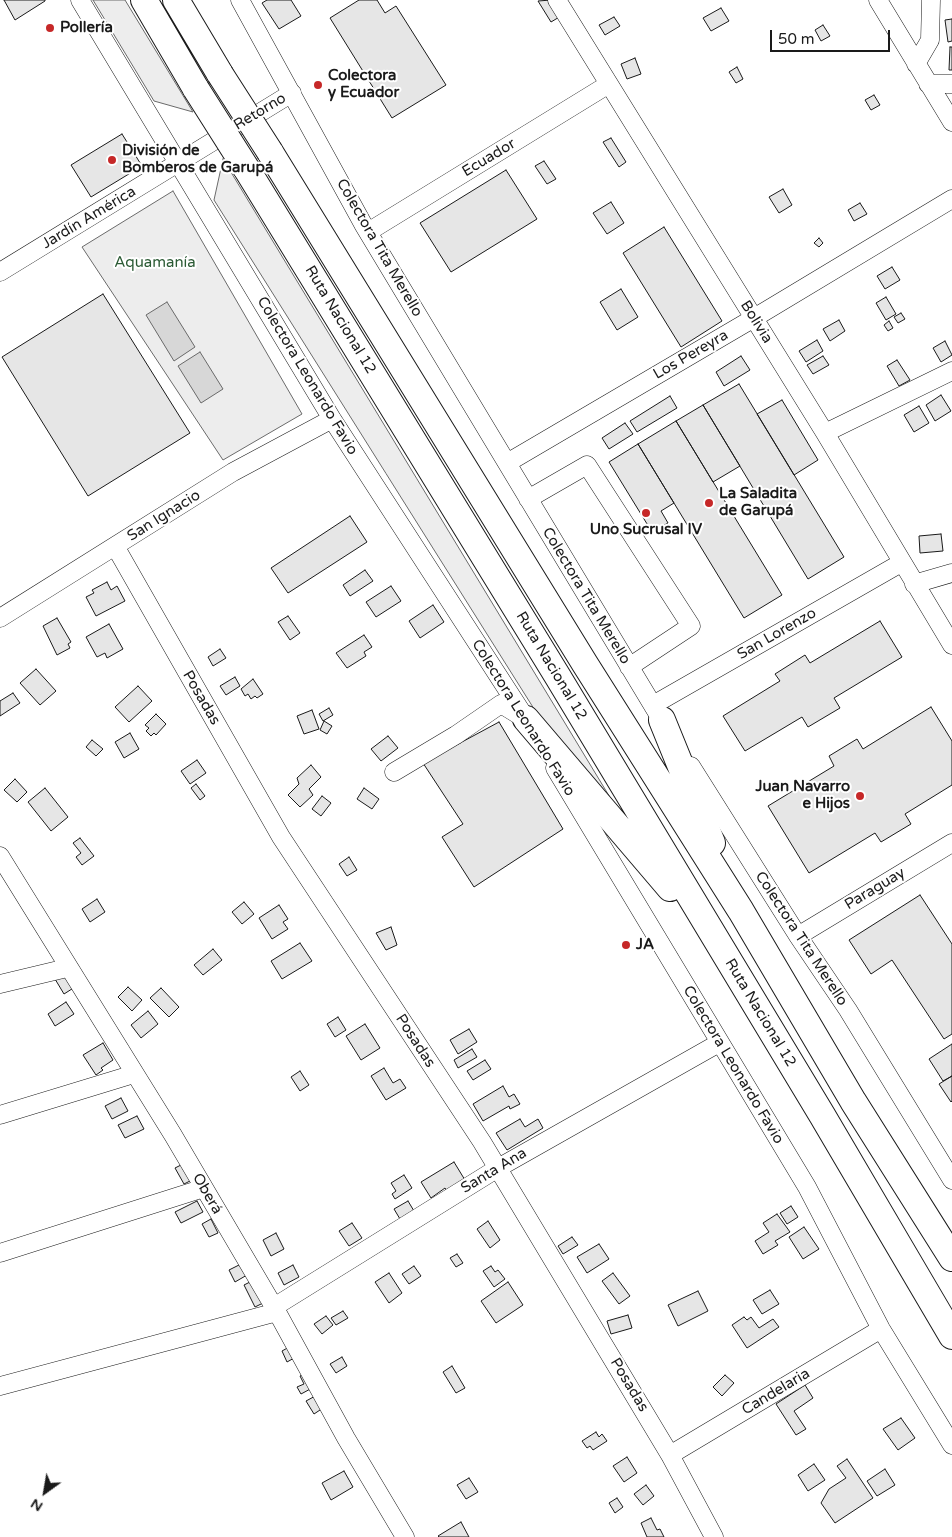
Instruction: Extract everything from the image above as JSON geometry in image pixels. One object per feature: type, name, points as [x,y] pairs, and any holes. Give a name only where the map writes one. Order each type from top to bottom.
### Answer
[{"type":"highway","name":"Ruta Nacional 12","points":[[144,0],[196,90],[246,168],[553,669],[822,1115],[952,1336]]},
{"type":"highway","name":"Ruta Nacional 12","points":[[176,0],[580,656],[741,911],[853,1101],[952,1258]]},
{"type":"highway","points":[[657,713],[741,911]]},
{"type":"highway","points":[[526,720],[718,945]]},
{"type":"street","name":"Colectora Leonardo Favio","points":[[80,0],[332,419],[526,720],[807,1187],[881,1330],[952,1445]]},
{"type":"street","name":"Colectora Tita Merello","points":[[240,0],[368,232],[528,500],[657,713],[798,936],[947,1160],[952,1180]]},
{"type":"street","name":"Bolivia","points":[[557,0],[826,433],[902,564],[952,645]]},
{"type":"street","points":[[878,0],[952,122]]},
{"type":"street","points":[[916,64],[930,40],[931,0]]},
{"type":"street","name":"Ecuador","points":[[368,232],[610,84]]},
{"type":"street","points":[[928,84],[952,84]]},
{"type":"street","name":"Retorno","points":[[178,164],[292,92]]},
{"type":"street","name":"Jardín América","points":[[0,272],[178,164]]},
{"type":"street","name":"Los Pereyra","points":[[507,463],[952,199]]},
{"type":"street","points":[[826,433],[952,371]]},
{"type":"street","name":"San Ignacio","points":[[0,618],[233,472],[332,419]]},
{"type":"street","points":[[528,500],[587,465],[691,626],[629,667]]},
{"type":"street","name":"Posadas","points":[[115,546],[281,837],[498,1168],[670,1454],[714,1537]]},
{"type":"street","name":"San Lorenzo","points":[[657,713],[902,564]]},
{"type":"street","points":[[914,584],[952,573]]},
{"type":"street","points":[[394,772],[456,735],[501,704],[526,720]]},
{"type":"street","name":"Paraguay","points":[[798,936],[952,843]]},
{"type":"street","name":"Oberá","points":[[0,856],[276,1309],[346,1438],[405,1537]]},
{"type":"street","points":[[0,984],[67,968]]},
{"type":"street","name":"Santa Ana","points":[[0,1386],[276,1309],[498,1168],[719,1043]]},
{"type":"street","points":[[0,1115],[134,1074]]},
{"type":"street","points":[[0,1253],[204,1188]]},
{"type":"street","name":"Candelaria","points":[[670,1454],[881,1330]]},
{"type":"green space","points":[[93,0],[125,0],[193,112],[154,101]]},
{"type":"green space","points":[[223,159],[611,799],[558,747],[214,200]]},
{"type":"green space","name":"Aquamanía","points":[[173,191],[302,414],[223,460],[82,247]]},
{"type":"shaded area","points":[[167,302],[195,347],[174,361],[146,315]]},
{"type":"shaded area","points":[[200,352],[223,389],[201,403],[178,366]]},
{"type":"building","points":[[4,0],[45,0],[45,1],[15,20]]},
{"type":"building","points":[[267,0],[291,0],[301,16],[279,29],[262,3]]},
{"type":"building","points":[[359,0],[377,0],[385,13],[396,6],[446,85],[392,118],[330,18]]},
{"type":"building","points":[[551,0],[561,16],[551,22],[538,1]]},
{"type":"building","points":[[721,8],[729,21],[711,31],[703,18]]},
{"type":"building","points":[[614,17],[620,26],[605,35],[599,25]]},
{"type":"building","points":[[952,19],[952,41],[948,42],[945,20]]},
{"type":"building","points":[[823,25],[830,36],[821,41],[815,30]]},
{"type":"building","points":[[950,47],[952,47],[952,70],[949,70]]},
{"type":"building","points":[[635,58],[641,74],[627,79],[621,64]]},
{"type":"building","points":[[737,67],[743,79],[736,83],[729,72]]},
{"type":"building","points":[[874,95],[880,105],[871,110],[865,100]]},
{"type":"building","points":[[122,134],[142,166],[91,197],[71,165]]},
{"type":"building","points":[[611,138],[626,162],[619,167],[603,142]]},
{"type":"building","points":[[544,161],[556,179],[547,184],[535,166]]},
{"type":"building","points":[[506,170],[537,219],[451,272],[420,223]]},
{"type":"building","points":[[783,189],[792,205],[779,213],[769,197]]},
{"type":"building","points":[[611,202],[624,223],[607,234],[593,213]]},
{"type":"building","points":[[860,203],[867,214],[854,221],[848,210]]},
{"type":"building","points":[[664,227],[722,321],[681,347],[623,253]]},
{"type":"building","points":[[819,238],[823,243],[819,247],[814,243]]},
{"type":"building","points":[[892,267],[900,280],[885,289],[877,276]]},
{"type":"building","points":[[621,289],[638,317],[617,330],[600,302]]},
{"type":"building","points":[[103,294],[190,433],[88,496],[2,357]]},
{"type":"building","points":[[886,297],[896,314],[886,320],[876,303]]},
{"type":"building","points":[[901,313],[905,319],[898,323],[894,317]]},
{"type":"building","points":[[839,320],[845,331],[830,341],[823,329]]},
{"type":"building","points":[[889,321],[893,328],[888,331],[884,325]]},
{"type":"building","points":[[817,340],[823,351],[806,362],[799,351]]},
{"type":"building","points":[[945,341],[952,355],[941,362],[933,348]]},
{"type":"building","points":[[741,356],[750,370],[724,386],[716,372]]},
{"type":"building","points":[[823,356],[829,365],[813,374],[807,365]]},
{"type":"building","points":[[897,360],[910,380],[899,386],[887,366]]},
{"type":"building","points":[[739,384],[844,557],[808,579],[703,405]]},
{"type":"building","points":[[941,395],[951,411],[935,421],[926,405]]},
{"type":"building","points":[[670,396],[677,408],[637,432],[630,421]]},
{"type":"building","points":[[782,400],[818,460],[794,475],[757,414]]},
{"type":"building","points":[[703,405],[740,466],[713,482],[676,421]]},
{"type":"building","points":[[919,406],[929,423],[914,432],[904,415]]},
{"type":"building","points":[[676,421],[782,595],[744,618],[638,444]]},
{"type":"building","points":[[625,423],[633,434],[609,449],[602,438]]},
{"type":"building","points":[[638,444],[674,503],[661,511],[668,523],[652,532],[609,462]]},
{"type":"building","points":[[350,516],[367,542],[288,593],[271,568]]},
{"type":"building","points":[[941,534],[943,551],[920,553],[919,536]]},
{"type":"building","points":[[365,570],[373,581],[350,596],[343,585]]},
{"type":"building","points":[[107,582],[111,590],[117,586],[125,601],[96,616],[86,597],[94,593],[92,590]]},
{"type":"building","points":[[391,586],[401,601],[376,617],[366,602]]},
{"type":"building","points":[[433,605],[444,622],[420,638],[409,621]]},
{"type":"building","points":[[288,616],[300,633],[290,640],[278,622]]},
{"type":"building","points":[[57,618],[71,642],[68,644],[70,648],[57,655],[43,626]]},
{"type":"building","points":[[880,621],[902,657],[834,698],[840,708],[808,727],[802,717],[745,751],[723,716],[780,681],[775,674],[805,655],[810,663]]},
{"type":"building","points":[[109,624],[123,649],[107,658],[105,653],[97,657],[86,637]]},
{"type":"building","points":[[364,635],[372,647],[364,652],[366,656],[347,668],[336,653]]},
{"type":"building","points":[[220,649],[226,658],[213,666],[208,657]]},
{"type":"building","points":[[36,669],[56,691],[40,705],[20,683]]},
{"type":"building","points":[[235,677],[240,686],[226,695],[220,686]]},
{"type":"building","points":[[253,679],[263,694],[251,699],[248,694],[245,696],[241,689]]},
{"type":"building","points":[[138,686],[152,701],[129,722],[115,707]]},
{"type":"building","points":[[13,693],[20,703],[0,716],[0,701]]},
{"type":"building","name":"Juan Navarro e Hijos","points":[[931,707],[952,741],[952,785],[905,814],[911,824],[881,842],[875,833],[809,873],[768,806],[834,766],[829,756],[857,739],[863,749]]},
{"type":"building","points":[[329,708],[333,715],[323,721],[319,714]]},
{"type":"building","points":[[312,710],[319,729],[304,734],[297,716]]},
{"type":"building","points":[[156,714],[166,724],[156,735],[154,733],[151,736],[146,731],[149,728],[145,725]]},
{"type":"building","points":[[324,721],[332,726],[327,734],[320,730]]},
{"type":"building","points":[[499,722],[563,829],[474,887],[442,837],[463,824],[423,763]]},
{"type":"building","points":[[130,733],[139,749],[124,758],[115,742]]},
{"type":"building","points":[[388,736],[398,748],[381,761],[371,749]]},
{"type":"building","points":[[92,740],[103,749],[96,756],[86,747]]},
{"type":"building","points":[[197,760],[206,773],[190,784],[181,771]]},
{"type":"building","points":[[311,765],[321,777],[309,789],[313,795],[300,807],[288,795],[299,784],[297,778]]},
{"type":"building","points":[[15,779],[27,792],[17,802],[4,790]]},
{"type":"building","points":[[196,784],[205,796],[200,800],[191,788]]},
{"type":"building","points":[[45,788],[68,817],[51,831],[28,802]]},
{"type":"building","points":[[364,788],[379,799],[372,809],[357,799]]},
{"type":"building","points":[[322,796],[331,803],[321,816],[312,809]]},
{"type":"building","points":[[80,838],[94,856],[82,865],[76,857],[81,853],[73,843]]},
{"type":"building","points":[[349,857],[357,870],[347,876],[339,864]]},
{"type":"building","points":[[920,895],[952,944],[952,1034],[944,1039],[892,960],[871,974],[849,940]]},
{"type":"building","points":[[97,899],[105,912],[90,922],[82,909]]},
{"type":"building","points":[[244,902],[254,914],[242,924],[232,912]]},
{"type":"building","points":[[279,905],[288,919],[283,922],[288,929],[272,939],[259,918]]},
{"type":"building","points":[[391,927],[397,945],[386,950],[376,933]]},
{"type":"building","points":[[300,943],[312,961],[282,979],[271,961]]},
{"type":"building","points":[[213,949],[222,960],[203,975],[194,965]]},
{"type":"building","points":[[66,972],[75,987],[64,994],[55,979]]},
{"type":"building","points":[[128,987],[142,1000],[132,1011],[118,997]]},
{"type":"building","points":[[161,988],[179,1007],[169,1017],[150,998]]},
{"type":"building","points":[[66,1002],[74,1014],[55,1026],[48,1014]]},
{"type":"building","points":[[148,1011],[158,1024],[141,1038],[131,1025]]},
{"type":"building","points":[[338,1017],[346,1030],[335,1037],[327,1024]]},
{"type":"building","points":[[365,1024],[380,1048],[361,1060],[346,1036]]},
{"type":"building","points":[[469,1029],[477,1042],[458,1054],[450,1040]]},
{"type":"building","points":[[103,1043],[113,1060],[101,1068],[103,1070],[96,1075],[83,1055]]},
{"type":"building","points":[[952,1044],[952,1076],[943,1081],[929,1059]]},
{"type":"building","points":[[472,1049],[477,1057],[458,1068],[454,1060]]},
{"type":"building","points":[[485,1060],[491,1069],[473,1080],[467,1071]]},
{"type":"building","points":[[384,1068],[393,1083],[400,1079],[406,1088],[386,1100],[371,1076]]},
{"type":"building","points":[[300,1071],[309,1085],[300,1091],[291,1077]]},
{"type":"building","points":[[952,1076],[952,1101],[951,1102],[939,1084]]},
{"type":"building","points":[[503,1086],[509,1097],[514,1094],[520,1104],[510,1109],[509,1106],[483,1121],[473,1104]]},
{"type":"building","points":[[121,1098],[128,1111],[112,1119],[105,1106]]},
{"type":"building","points":[[137,1116],[144,1129],[125,1138],[118,1125]]},
{"type":"building","points":[[520,1119],[525,1127],[538,1119],[543,1128],[507,1150],[496,1133]]},
{"type":"building","points":[[454,1162],[468,1185],[450,1196],[445,1188],[431,1198],[421,1182]]},
{"type":"building","points":[[183,1164],[192,1180],[184,1184],[175,1168]]},
{"type":"building","points":[[404,1175],[412,1188],[395,1199],[392,1194],[396,1191],[391,1183]]},
{"type":"building","points":[[197,1201],[203,1212],[181,1223],[175,1212]]},
{"type":"building","points":[[408,1201],[414,1211],[400,1219],[394,1209]]},
{"type":"building","points":[[791,1206],[798,1217],[787,1224],[780,1213]]},
{"type":"building","points":[[777,1214],[790,1232],[775,1241],[778,1245],[763,1254],[755,1241],[769,1232],[763,1223]]},
{"type":"building","points":[[211,1219],[218,1233],[209,1237],[202,1224]]},
{"type":"building","points":[[488,1221],[500,1240],[490,1248],[477,1229]]},
{"type":"building","points":[[352,1223],[362,1238],[349,1246],[339,1231]]},
{"type":"building","points":[[804,1227],[819,1249],[803,1259],[789,1237]]},
{"type":"building","points":[[276,1233],[284,1249],[271,1256],[263,1240]]},
{"type":"building","points":[[572,1237],[578,1245],[563,1254],[558,1246]]},
{"type":"building","points":[[599,1244],[609,1259],[587,1273],[577,1257]]},
{"type":"building","points":[[457,1254],[463,1263],[456,1267],[450,1258]]},
{"type":"building","points":[[241,1264],[247,1275],[235,1282],[229,1270]]},
{"type":"building","points":[[293,1265],[299,1277],[284,1285],[278,1273]]},
{"type":"building","points":[[414,1266],[421,1276],[409,1284],[402,1274]]},
{"type":"building","points":[[491,1266],[495,1272],[498,1270],[505,1279],[494,1287],[483,1271]]},
{"type":"building","points":[[389,1273],[402,1293],[389,1303],[375,1282]]},
{"type":"building","points":[[613,1273],[630,1296],[619,1304],[602,1281]]},
{"type":"building","points":[[252,1281],[263,1303],[255,1307],[244,1285]]},
{"type":"building","points":[[508,1282],[523,1305],[496,1323],[481,1301]]},
{"type":"building","points":[[770,1290],[779,1304],[762,1314],[753,1300]]},
{"type":"building","points":[[698,1291],[708,1311],[678,1326],[668,1305]]},
{"type":"building","points":[[343,1311],[348,1318],[336,1325],[331,1318]]},
{"type":"building","points":[[628,1315],[632,1328],[611,1334],[607,1321]]},
{"type":"building","points":[[326,1316],[333,1325],[322,1334],[314,1324]]},
{"type":"building","points":[[744,1317],[747,1320],[751,1317],[759,1328],[773,1319],[779,1327],[747,1348],[732,1325]]},
{"type":"building","points":[[291,1346],[296,1357],[287,1362],[282,1351]]},
{"type":"building","points":[[342,1357],[347,1366],[336,1373],[330,1364]]},
{"type":"building","points":[[452,1366],[465,1388],[456,1393],[443,1372]]},
{"type":"building","points":[[306,1373],[314,1387],[301,1394],[297,1387],[304,1384],[300,1376]]},
{"type":"building","points":[[725,1375],[734,1383],[722,1396],[713,1387]]},
{"type":"building","points":[[805,1385],[813,1398],[794,1411],[806,1429],[796,1435],[776,1404]]},
{"type":"building","points":[[319,1394],[326,1406],[314,1414],[306,1401]]},
{"type":"building","points":[[901,1418],[915,1438],[898,1450],[883,1429]]},
{"type":"building","points":[[596,1432],[599,1437],[602,1434],[607,1441],[593,1450],[590,1446],[587,1448],[582,1441]]},
{"type":"building","points":[[627,1457],[637,1473],[624,1482],[613,1466]]},
{"type":"building","points":[[847,1459],[873,1498],[835,1523],[821,1503],[829,1489],[846,1478],[837,1466]]},
{"type":"building","points":[[814,1464],[825,1480],[808,1491],[798,1475]]},
{"type":"building","points":[[885,1469],[895,1485],[877,1496],[867,1481]]},
{"type":"building","points":[[344,1471],[353,1487],[331,1500],[322,1483]]},
{"type":"building","points":[[469,1478],[478,1492],[466,1499],[457,1485]]},
{"type":"building","points":[[646,1485],[654,1496],[643,1505],[634,1494]]},
{"type":"building","points":[[617,1498],[623,1507],[615,1513],[609,1503]]},
{"type":"building","points":[[651,1518],[657,1530],[660,1529],[664,1537],[647,1537],[641,1523]]},
{"type":"building","points":[[461,1522],[469,1537],[438,1536]]},
{"type":"place","name":"Pollería","points":[[50,28]]},
{"type":"place","name":"Colectora y Ecuador","points":[[318,85]]},
{"type":"place","name":"División de Bomberos de Garupá","points":[[112,160]]},
{"type":"place","name":"La Saladita de Garupá","points":[[709,503]]},
{"type":"place","name":"Uno Sucrusal IV","points":[[646,513]]},
{"type":"place","name":"Juan Navarro e Hijos","points":[[860,796]]},
{"type":"place","name":"JA","points":[[626,945]]}]
